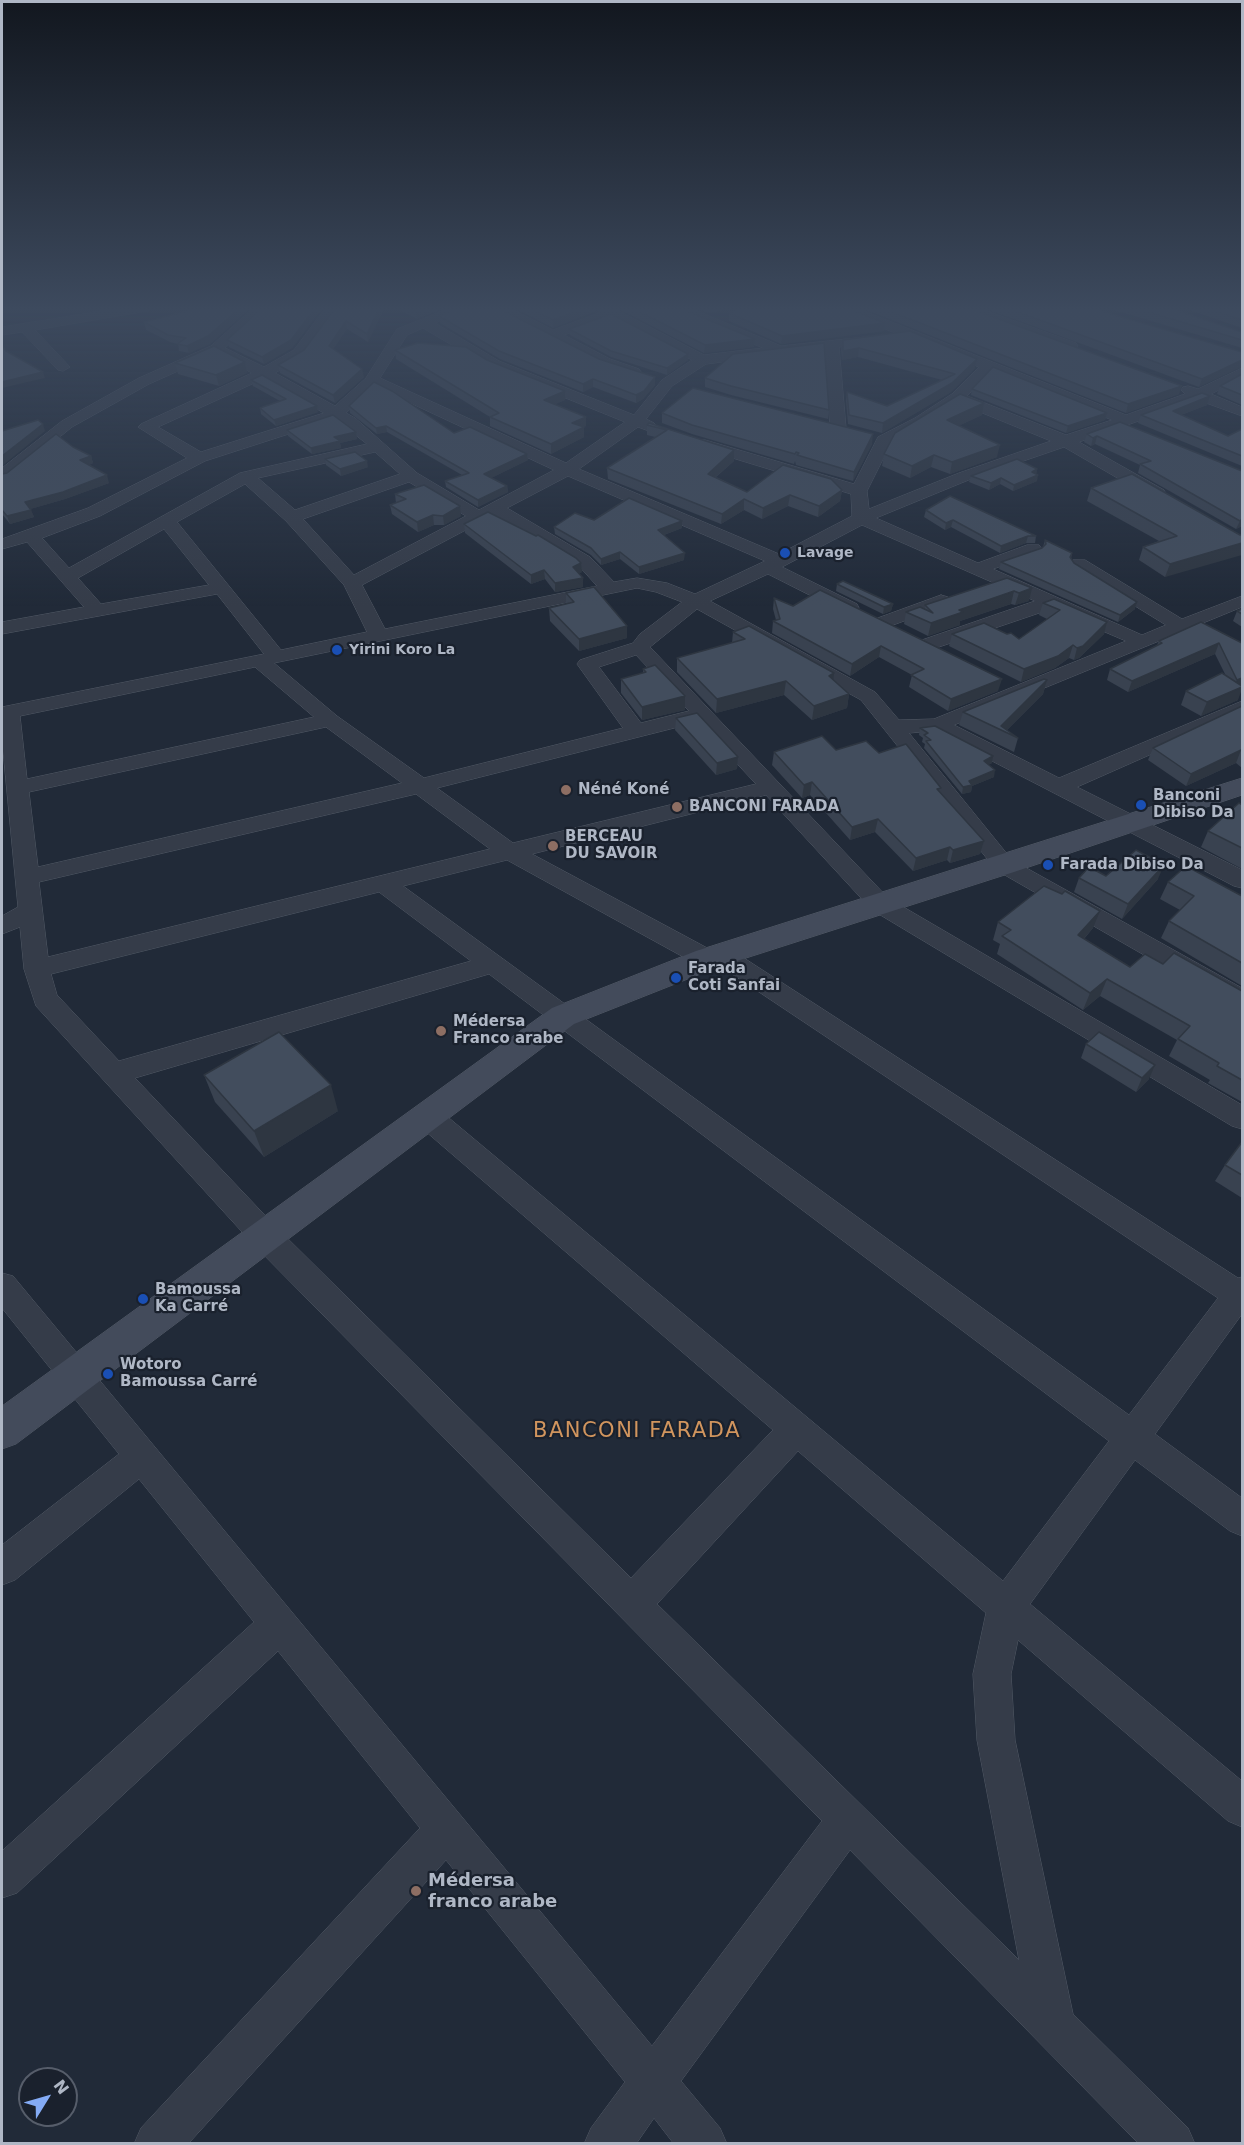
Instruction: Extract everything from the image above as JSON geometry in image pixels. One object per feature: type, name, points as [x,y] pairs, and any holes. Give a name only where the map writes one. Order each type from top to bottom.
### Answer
[{"type":"main road","points":[[2,1430],[563,1016],[714,957],[1004,865],[1242,786]]},
{"type":"street","points":[[2,476],[67,424],[97,407]]},
{"type":"street","points":[[189,407],[146,427],[199,458]]},
{"type":"street","points":[[324,407],[350,421],[411,476],[477,516]]},
{"type":"street","points":[[2,544],[31,537],[94,512],[199,458],[336,414],[343,407]]},
{"type":"street","points":[[431,407],[774,564],[947,656]]},
{"type":"street","points":[[602,407],[666,432]]},
{"type":"street","points":[[352,583],[567,470],[637,421],[644,407]]},
{"type":"street","points":[[837,407],[838,428]]},
{"type":"street","points":[[861,518],[860,491],[878,438],[920,421],[941,407]]},
{"type":"street","points":[[982,407],[1066,441],[1170,500]]},
{"type":"street","points":[[1089,407],[1140,431]]},
{"type":"street","points":[[636,732],[587,664],[640,647],[647,638],[696,601],[774,564],[861,518],[965,476],[1163,407]]},
{"type":"street","points":[[685,439],[860,491]]},
{"type":"street","points":[[66,577],[246,476],[377,447]]},
{"type":"street","points":[[246,476],[292,517],[352,583],[378,635]]},
{"type":"street","points":[[292,517],[411,476]]},
{"type":"street","points":[[494,508],[584,561],[609,588]]},
{"type":"street","points":[[861,518],[1143,642]]},
{"type":"street","points":[[167,521],[221,588],[267,658],[330,720],[510,852],[714,957],[1241,1294],[1006,1607],[992,1674],[996,1740],[1053,2025]]},
{"type":"street","points":[[31,537],[96,610]]},
{"type":"street","points":[[977,569],[1033,549]]},
{"type":"street","points":[[1079,564],[1190,622],[1216,630]]},
{"type":"street","points":[[976,590],[1005,581]]},
{"type":"street","points":[[1172,2144],[265,1236],[45,999],[37,969],[17,789],[5,712],[609,588],[637,583],[660,587],[696,601],[868,696],[1004,865],[1242,999]]},
{"type":"street","points":[[2,628],[221,588]]},
{"type":"street","points":[[882,623],[957,596]]},
{"type":"street","points":[[893,727],[937,725],[1242,601]]},
{"type":"street","points":[[926,645],[1052,602]]},
{"type":"street","points":[[640,647],[880,904],[1242,1118]]},
{"type":"street","points":[[999,681],[1020,691]]},
{"type":"street","points":[[1058,787],[1242,707]]},
{"type":"street","points":[[27,877],[419,786],[703,714]]},
{"type":"street","points":[[17,789],[330,720]]},
{"type":"street","points":[[937,725],[1242,880]]},
{"type":"street","points":[[37,969],[771,787]]},
{"type":"street","points":[[383,883],[1242,1519]]},
{"type":"street","points":[[2,926],[31,911]]},
{"type":"street","points":[[115,1073],[493,964]]},
{"type":"street","points":[[427,1116],[1242,1807]]},
{"type":"street","points":[[2,1286],[704,2144]]},
{"type":"street","points":[[632,1604],[796,1429]]},
{"type":"street","points":[[2,1567],[141,1457]]},
{"type":"street","points":[[2,1878],[279,1625]]},
{"type":"street","points":[[607,2144],[848,1819]]},
{"type":"street","points":[[157,2144],[447,1829]]},
{"type":"building","points":[[263,407],[314,407],[274,420],[260,408]]},
{"type":"building","points":[[350,407],[416,407],[454,433],[470,427],[527,454],[484,474],[507,486],[478,500],[445,481],[469,473],[386,426],[376,428]]},
{"type":"building","points":[[489,407],[562,407],[586,417],[572,423],[584,427],[551,444],[490,417],[499,413]]},
{"type":"building","points":[[669,407],[768,407],[873,434],[854,472],[797,455],[799,453],[796,452],[795,454],[692,425],[662,413]]},
{"type":"building","points":[[848,407],[910,407],[883,423],[849,415]]},
{"type":"building","points":[[938,407],[975,407],[947,420],[1000,445],[952,462],[934,455],[912,466],[884,454],[895,433]]},
{"type":"building","points":[[1019,407],[1092,407],[1107,413],[1068,426]]},
{"type":"building","points":[[1163,407],[1183,407],[1173,411],[1228,436],[1242,429],[1242,456],[1141,415]]},
{"type":"building","points":[[333,415],[356,432],[334,437],[340,441],[311,448],[287,430]]},
{"type":"building","points":[[38,420],[43,424],[2,456],[2,431]]},
{"type":"building","points":[[1120,422],[1242,471],[1242,519],[1240,521],[1140,464],[1151,461],[1097,436],[1093,438],[1087,434]]},
{"type":"building","points":[[649,423],[734,450],[708,474],[747,492],[783,465],[831,479],[842,490],[819,506],[790,495],[763,508],[744,499],[722,514],[607,468],[667,430],[647,425]]},
{"type":"building","points":[[56,434],[73,447],[91,456],[80,460],[107,475],[63,492],[25,502],[31,510],[7,516],[2,510],[2,474],[7,473]]},
{"type":"building","points":[[355,452],[367,461],[340,469],[325,459]]},
{"type":"building","points":[[1017,459],[1037,469],[1032,472],[1038,475],[1014,485],[1001,478],[991,483],[971,476]]},
{"type":"building","points":[[1132,474],[1242,535],[1242,543],[1170,564],[1143,547],[1177,536],[1091,488]]},
{"type":"building","points":[[424,485],[460,506],[443,516],[433,515],[417,522],[390,505],[406,499],[395,494]]},
{"type":"building","points":[[950,496],[1036,536],[1028,536],[1001,546],[953,520],[946,523],[926,510]]},
{"type":"building","points":[[629,498],[682,521],[658,530],[685,553],[639,567],[620,552],[601,559],[591,548],[554,527],[575,513],[594,520]]},
{"type":"building","points":[[488,512],[538,535],[576,558],[581,563],[573,567],[583,578],[555,583],[544,570],[531,575],[464,524]]},
{"type":"building","points":[[1045,540],[1072,553],[1070,557],[1074,563],[1137,602],[1120,615],[1001,562],[1042,548],[1046,544]]},
{"type":"building","points":[[1007,578],[1032,588],[1019,593],[1014,591],[959,610],[963,612],[931,623],[906,612],[920,607],[933,613],[925,605]]},
{"type":"building","points":[[843,581],[893,604],[884,607],[837,584]]},
{"type":"building","points":[[594,587],[627,626],[579,639],[549,608],[574,602],[566,593]]},
{"type":"building","points":[[820,590],[1002,679],[951,699],[911,675],[924,669],[881,646],[852,664],[773,621],[780,619],[774,598],[793,606]]},
{"type":"building","points":[[1054,599],[1107,622],[1083,646],[1077,648],[1073,645],[1058,656],[1024,669],[952,634],[984,623],[1007,634],[1011,633],[1019,639],[1060,610],[1043,603]]},
{"type":"building","points":[[1201,622],[1242,643],[1242,678],[1237,680],[1219,643],[1132,681],[1110,669],[1162,643],[1159,641]]},
{"type":"building","points":[[749,626],[834,673],[829,676],[849,694],[814,706],[786,681],[717,699],[677,658],[745,639],[733,632]]},
{"type":"building","points":[[655,665],[685,696],[642,707],[621,679],[646,672],[643,669]]},
{"type":"building","points":[[1222,673],[1242,687],[1207,702],[1186,691]]},
{"type":"building","points":[[1044,679],[1047,680],[1001,726],[1018,738],[963,712]]},
{"type":"building","points":[[1242,706],[1242,751],[1191,774],[1153,748]]},
{"type":"building","points":[[697,713],[738,757],[717,763],[676,718]]},
{"type":"building","points":[[935,726],[993,756],[984,761],[995,770],[969,781],[972,785],[963,787],[926,741],[931,740],[924,735],[928,733],[920,728]]},
{"type":"building","points":[[822,736],[836,750],[866,741],[879,753],[906,744],[941,788],[937,789],[984,841],[953,850],[950,847],[916,858],[878,819],[852,827],[812,782],[804,785],[774,752]]},
{"type":"building","points":[[1239,803],[1242,805],[1242,848],[1208,831]]},
{"type":"building","points":[[1136,850],[1164,865],[1128,904],[1079,878],[1089,867],[1106,876]]},
{"type":"building","points":[[1186,866],[1242,896],[1242,963],[1169,921],[1194,896],[1168,882]]},
{"type":"building","points":[[1044,886],[1062,894],[1065,891],[1100,911],[1078,935],[1130,967],[1145,954],[1163,964],[1174,953],[1242,991],[1242,1080],[1217,1066],[1219,1063],[1178,1039],[1190,1026],[1107,979],[1090,993],[1002,936],[1011,930],[998,922]]},
{"type":"building","points":[[279,1032],[331,1085],[254,1131],[204,1075]]},
{"type":"building","points":[[1099,1032],[1155,1065],[1142,1078],[1086,1044]]},
{"type":"building","points":[[1242,1142],[1242,1175],[1225,1165]]},
{"type":"place","name":"Lavage","points":[[785,553]]},
{"type":"place","name":"Yirini Koro La","points":[[337,650]]},
{"type":"place","name":"Néné Koné","points":[[566,790]]},
{"type":"place","name":"Banconi Dibiso Da","points":[[1141,805]]},
{"type":"place","name":"BANCONI FARADA","points":[[677,807]]},
{"type":"place","name":"BERCEAU DU SAVOIR","points":[[553,846]]},
{"type":"place","name":"Farada Dibiso Da","points":[[1048,865]]},
{"type":"place","name":"Farada Coti Sanfai","points":[[676,978]]},
{"type":"place","name":"Médersa Franco arabe","points":[[441,1031]]},
{"type":"place","name":"Bamoussa Ka Carré","points":[[143,1299]]},
{"type":"place","name":"Wotoro Bamoussa Carré","points":[[108,1374]]},
{"type":"place","name":"Médersa franco arabe","points":[[416,1891]]},
{"type":"district","name":"BANCONI FARADA","points":[[637,1432]]}]
